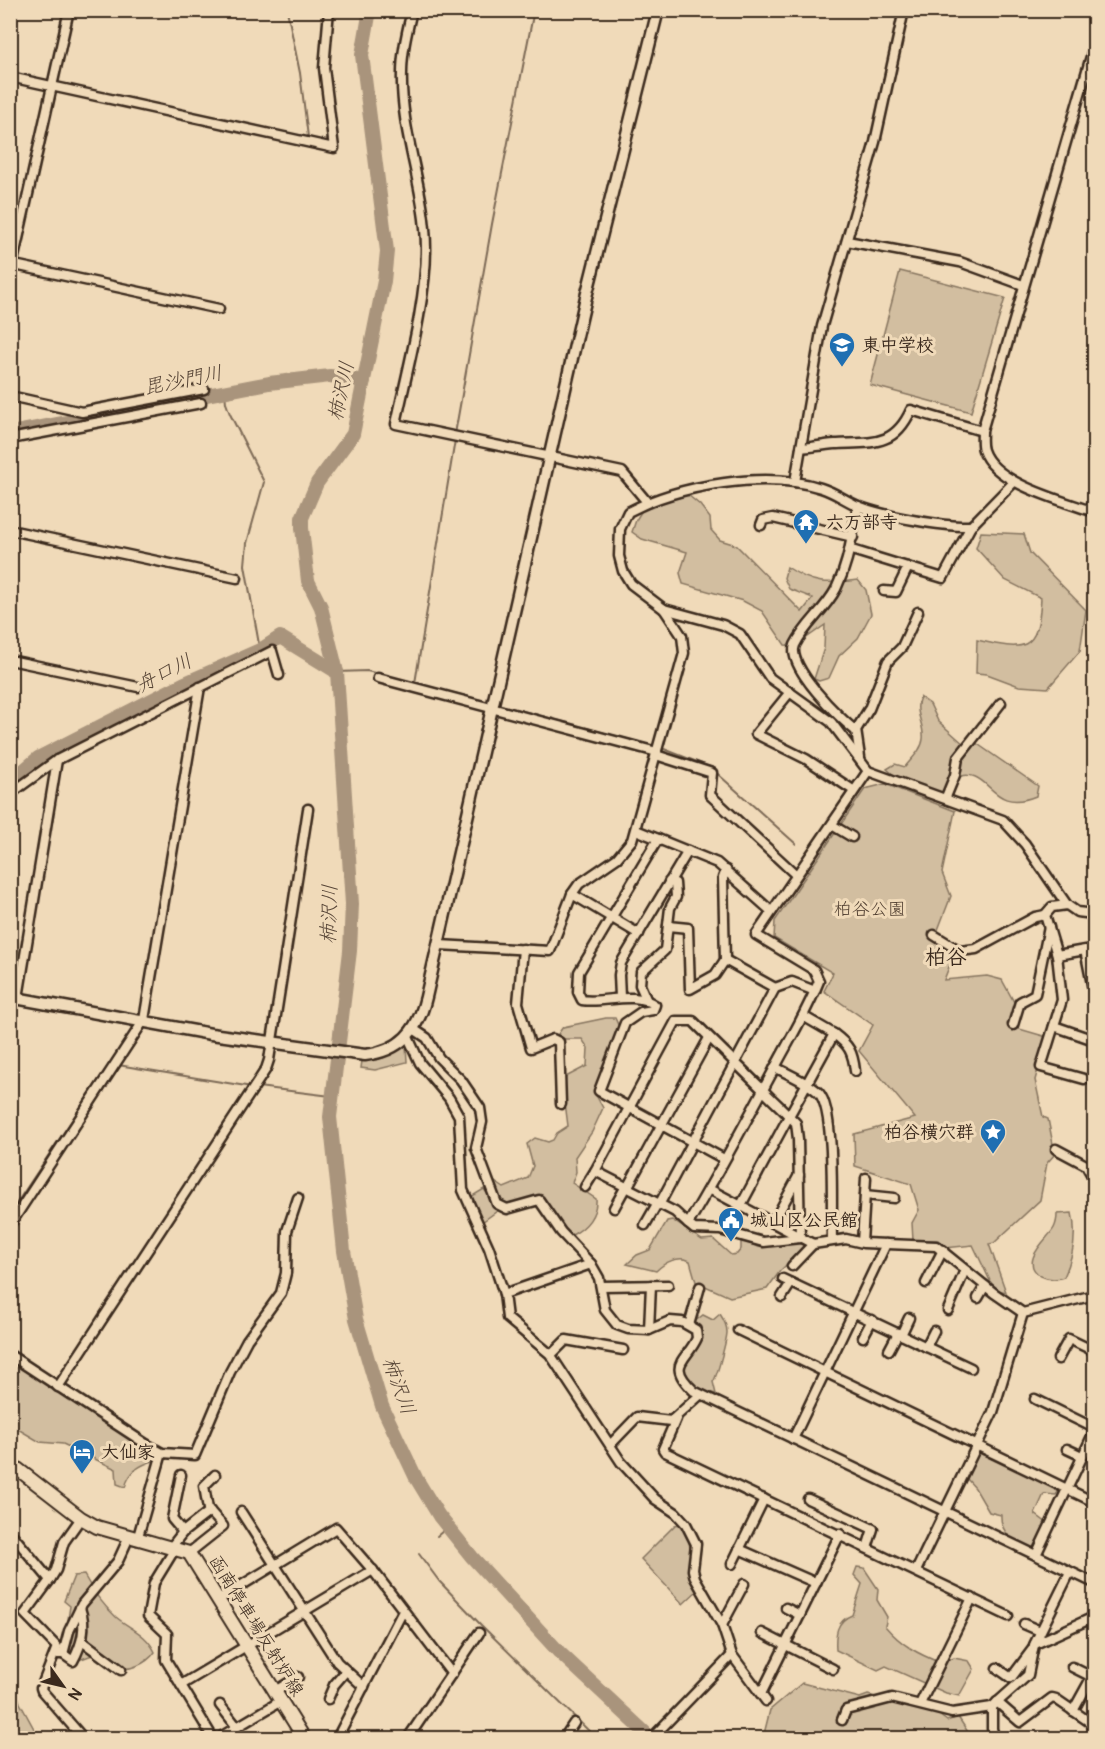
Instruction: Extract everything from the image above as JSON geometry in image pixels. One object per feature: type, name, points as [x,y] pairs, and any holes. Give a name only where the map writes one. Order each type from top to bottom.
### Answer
[{"type":"main road","name":"函南停車場反射炉線","points":[[10,1463],[81,1518],[133,1538],[174,1547],[189,1553],[304,1738]]},
{"type":"street","points":[[10,274],[69,10]]},
{"type":"street","points":[[412,10],[404,44],[402,75],[424,216],[426,250],[421,296],[396,424],[550,459],[622,472],[647,502]]},
{"type":"street","points":[[57,760],[14,998],[271,1042],[365,1054],[388,1050],[411,1034],[423,1011],[586,297],[658,10]]},
{"type":"street","points":[[795,482],[822,326],[876,142],[904,10]]},
{"type":"street","points":[[10,77],[334,148],[324,68],[326,11]]},
{"type":"street","points":[[1095,46],[982,431],[982,448],[987,458],[1014,482],[1095,512]]},
{"type":"street","points":[[847,242],[960,262],[1023,285]]},
{"type":"street","points":[[12,264],[219,309]]},
{"type":"street","points":[[10,396],[82,412],[204,389]]},
{"type":"street","points":[[10,439],[201,404]]},
{"type":"street","points":[[801,448],[873,444],[893,436],[905,424],[911,410],[982,431]]},
{"type":"street","points":[[971,526],[956,527],[858,506],[823,488],[795,482],[732,483],[647,502],[628,512],[622,521],[620,563],[631,584],[664,609],[733,628],[747,640],[770,678],[831,722],[868,771],[946,797],[1004,820],[1025,844],[1067,906],[1077,912],[1095,914]]},
{"type":"street","points":[[852,550],[938,579],[943,578],[971,526],[1014,482]]},
{"type":"street","points":[[858,506],[852,550],[830,601],[798,640],[794,651],[795,662],[807,679],[838,715],[856,731],[861,761]]},
{"type":"street","points":[[761,525],[767,518],[773,518],[854,537]]},
{"type":"street","points":[[10,530],[237,578]]},
{"type":"street","points":[[884,591],[896,592],[908,567]]},
{"type":"street","points":[[438,945],[550,951],[572,894],[579,884],[617,858],[636,830],[685,646],[664,609]]},
{"type":"street","points":[[856,731],[869,709],[888,661],[902,647],[918,612]]},
{"type":"street","points":[[10,794],[57,760],[272,651],[279,675]]},
{"type":"street","points":[[10,660],[138,687]]},
{"type":"street","points":[[378,678],[657,753],[712,774],[710,795],[795,874]]},
{"type":"street","points":[[10,1225],[144,1020],[200,687]]},
{"type":"street","points":[[790,692],[756,734],[806,759],[853,790]]},
{"type":"street","points":[[946,797],[955,775],[958,758],[1001,703]]},
{"type":"street","points":[[688,1224],[803,1016],[819,981],[814,970],[756,935],[795,874],[832,825],[853,790],[868,771]]},
{"type":"street","points":[[58,1387],[266,1069],[308,809]]},
{"type":"street","points":[[832,825],[852,837]]},
{"type":"street","points":[[636,830],[714,861],[771,910]]},
{"type":"street","points":[[658,839],[579,972],[578,992],[580,998],[586,1001],[620,997],[647,1001],[653,1003],[655,1008],[641,1012],[626,1023],[599,1091],[724,1159]]},
{"type":"street","points":[[620,997],[619,970],[688,851]]},
{"type":"street","points":[[668,926],[688,928],[690,990],[715,975],[725,960],[723,878],[726,870]]},
{"type":"street","points":[[647,1001],[640,985],[640,972],[664,952],[670,908],[676,897],[675,884],[669,882]]},
{"type":"street","points":[[572,894],[639,934]]},
{"type":"street","points":[[934,935],[960,951],[976,949],[1035,917],[1045,915],[1052,907],[1067,906]]},
{"type":"street","points":[[1045,915],[1057,955],[1062,1000],[1041,1067],[1084,1078]]},
{"type":"street","points":[[1012,1025],[1020,1002],[1035,994],[1049,927]]},
{"type":"street","points":[[523,949],[518,1003],[531,1048],[553,1039],[559,1042],[561,1104]]},
{"type":"street","points":[[1057,955],[1086,950],[1095,994]]},
{"type":"street","points":[[725,960],[775,988]]},
{"type":"street","points":[[645,1225],[693,1143],[775,988],[792,982],[815,991]]},
{"type":"street","points":[[803,1016],[847,1044],[853,1054],[855,1071]]},
{"type":"street","points":[[585,1187],[676,1021],[691,1020],[796,1123],[800,1238]]},
{"type":"street","points":[[1054,1026],[1095,1040]]},
{"type":"street","points":[[411,1034],[427,1038],[439,1058],[461,1080],[480,1108],[482,1122],[476,1148],[497,1204],[507,1209],[539,1200],[561,1232],[591,1264],[601,1286],[605,1310],[617,1325],[649,1330],[673,1321],[690,1325],[696,1330],[697,1338],[684,1355],[680,1367],[687,1384],[700,1395],[1095,1584]]},
{"type":"street","points":[[411,1034],[420,1063],[448,1098],[459,1116],[463,1190],[489,1248],[504,1294],[507,1317],[551,1354],[621,1462],[648,1492],[686,1524],[696,1544],[695,1578],[722,1625],[732,1655],[762,1692],[766,1701]]},
{"type":"street","points":[[733,1220],[834,1034]]},
{"type":"street","points":[[614,1208],[709,1038]]},
{"type":"street","points":[[775,1067],[818,1092],[825,1104],[830,1138],[832,1240]]},
{"type":"street","points":[[1056,1149],[1086,1165],[1095,1179]]},
{"type":"street","points":[[595,1171],[675,1212],[694,1229],[720,1230],[763,1242],[800,1238]]},
{"type":"street","points":[[773,1223],[799,1174]]},
{"type":"street","points":[[862,1242],[866,1178]]},
{"type":"street","points":[[709,1189],[813,1244]]},
{"type":"street","points":[[865,1195],[894,1198]]},
{"type":"street","points":[[10,1355],[162,1453],[195,1455],[230,1372],[247,1340],[281,1293],[286,1273],[287,1231],[298,1197]]},
{"type":"street","points":[[792,1266],[813,1244],[832,1240],[928,1245],[943,1250],[965,1270],[1023,1313],[1095,1296]]},
{"type":"street","points":[[793,1439],[886,1244]]},
{"type":"street","points":[[926,1283],[943,1250]]},
{"type":"street","points":[[504,1294],[591,1264]]},
{"type":"street","points":[[948,1310],[965,1270]]},
{"type":"street","points":[[782,1297],[787,1281],[971,1368]]},
{"type":"street","points":[[649,1330],[651,1285]]},
{"type":"street","points":[[601,1286],[668,1285]]},
{"type":"street","points":[[978,1298],[986,1286]]},
{"type":"street","points":[[690,1325],[700,1287]]},
{"type":"street","points":[[916,1571],[996,1405],[1023,1313]]},
{"type":"street","points":[[889,1350],[909,1318]]},
{"type":"street","points":[[863,1337],[872,1320]]},
{"type":"street","points":[[738,1330],[1095,1502]]},
{"type":"street","points":[[926,1347],[934,1331]]},
{"type":"street","points":[[1058,1359],[1069,1339],[1095,1351]]},
{"type":"street","points":[[551,1354],[566,1340],[623,1350]]},
{"type":"street","points":[[700,1395],[676,1419],[663,1449],[665,1452],[1008,1616]]},
{"type":"street","points":[[1035,1399],[1095,1430],[1036,1555]]},
{"type":"street","points":[[610,1445],[637,1417],[668,1421],[676,1419]]},
{"type":"street","points":[[1067,1449],[1082,1456]]},
{"type":"street","points":[[83,1738],[41,1688],[80,1608],[118,1561],[133,1538],[162,1453]]},
{"type":"street","points":[[181,1475],[172,1519],[183,1532]]},
{"type":"street","points":[[189,1553],[223,1526],[210,1511],[204,1486],[215,1475]]},
{"type":"street","points":[[732,1564],[764,1499]]},
{"type":"street","points":[[808,1499],[873,1529],[867,1548]]},
{"type":"street","points":[[210,1511],[183,1532],[174,1547],[154,1582],[148,1616],[167,1634],[166,1660],[213,1738]]},
{"type":"street","points":[[241,1512],[337,1662],[364,1687]]},
{"type":"street","points":[[80,1608],[84,1618],[82,1641],[73,1661],[59,1654],[57,1647],[25,1614],[56,1570],[64,1542],[81,1518]]},
{"type":"street","points":[[219,1599],[336,1528],[373,1570],[452,1674]]},
{"type":"street","points":[[10,1532],[50,1580]]},
{"type":"street","points":[[762,1692],[840,1534]]},
{"type":"street","points":[[739,1548],[816,1583]]},
{"type":"street","points":[[181,1685],[373,1570]]},
{"type":"street","points":[[997,1668],[1011,1678],[1033,1647],[1070,1572]]},
{"type":"street","points":[[722,1625],[744,1584]]},
{"type":"street","points":[[920,1704],[972,1598]]},
{"type":"street","points":[[786,1608],[800,1615]]},
{"type":"street","points":[[337,1738],[402,1611]]},
{"type":"street","points":[[842,1720],[846,1710],[884,1699],[895,1698],[952,1713],[995,1705],[1028,1675],[1033,1647],[1064,1628],[1095,1617]]},
{"type":"street","points":[[1024,1624],[1040,1631]]},
{"type":"street","points":[[762,1633],[833,1669]]},
{"type":"street","points":[[408,1738],[479,1634]]},
{"type":"street","points":[[82,1641],[121,1670]]},
{"type":"street","points":[[652,1738],[732,1655]]},
{"type":"street","points":[[1072,1667],[1093,1675],[1073,1711]]},
{"type":"street","points":[[328,1699],[334,1685],[346,1671]]},
{"type":"street","points":[[219,1738],[278,1696],[298,1677]]},
{"type":"street","points":[[995,1705],[1020,1722],[1052,1698],[1095,1725]]},
{"type":"street","points":[[220,1705],[237,1727]]},
{"type":"street","points":[[995,1705],[992,1729],[995,1738]]},
{"type":"street","points":[[564,1738],[574,1723]]},
{"type":"green space","points":[[900,271],[1005,298],[971,412],[870,385]]},
{"type":"green space","points":[[688,495],[710,518],[711,530],[720,540],[736,545],[802,612],[813,598],[789,589],[784,578],[787,567],[805,577],[821,582],[858,580],[866,590],[871,614],[858,638],[839,656],[829,678],[819,681],[814,679],[824,648],[825,625],[795,646],[785,645],[762,611],[743,601],[683,584],[680,573],[687,552],[642,539],[632,532],[644,507]]},
{"type":"green space","points":[[981,532],[1024,534],[1030,553],[1086,610],[1080,651],[1048,688],[1019,686],[987,674],[976,673],[977,640],[1007,646],[1026,644],[1036,629],[1041,598],[1005,580],[976,548]]},
{"type":"green space","points":[[920,697],[930,704],[938,721],[966,746],[976,743],[1038,786],[1036,796],[1008,800],[976,777],[966,775],[954,778],[947,794],[915,786],[894,775],[887,769],[895,764],[905,767],[922,743],[923,734],[918,713]]},
{"type":"green space","name":"柏谷公園","points":[[885,784],[955,811],[942,873],[951,896],[936,935],[954,954],[944,980],[987,976],[1002,980],[1014,1002],[1009,1026],[1047,1037],[1035,1080],[1043,1117],[1048,1119],[1055,1154],[1047,1163],[1040,1200],[994,1243],[989,1244],[1006,1292],[994,1289],[973,1245],[945,1248],[938,1240],[913,1240],[912,1223],[919,1210],[911,1184],[855,1166],[854,1134],[915,1118],[859,1051],[873,1025],[824,991],[833,973],[774,938],[775,921],[865,789]]},
{"type":"green space","points":[[615,1018],[619,1027],[596,1088],[596,1095],[603,1108],[592,1132],[575,1157],[576,1172],[572,1183],[596,1199],[596,1205],[590,1220],[572,1235],[560,1224],[542,1199],[510,1205],[500,1203],[492,1180],[504,1188],[528,1178],[533,1166],[527,1144],[535,1138],[548,1142],[553,1140],[557,1133],[568,1126],[562,1079],[587,1066],[588,1048],[582,1039],[561,1039],[558,1034],[563,1027]]},
{"type":"green space","points":[[406,1045],[407,1062],[375,1070],[361,1068],[362,1061],[383,1058]]},
{"type":"green space","points":[[484,1189],[497,1207],[497,1211],[482,1222],[469,1198]]},
{"type":"green space","points":[[1072,1213],[1073,1245],[1064,1277],[1052,1279],[1041,1276],[1034,1270],[1033,1257],[1054,1228],[1057,1214]]},
{"type":"green space","points":[[672,1220],[702,1240],[713,1239],[731,1255],[737,1254],[741,1249],[741,1240],[756,1246],[783,1246],[801,1241],[805,1247],[780,1271],[767,1289],[730,1297],[696,1282],[690,1261],[686,1259],[672,1260],[656,1271],[627,1264],[637,1255],[650,1250],[667,1221]]},
{"type":"green space","points":[[720,1314],[727,1332],[722,1357],[713,1382],[716,1394],[703,1391],[694,1385],[681,1364],[699,1345],[701,1334],[694,1322],[703,1315],[713,1320]]},
{"type":"green space","points":[[10,1358],[152,1448],[156,1460],[136,1469],[125,1487],[117,1484],[116,1469],[63,1444],[40,1442],[11,1425]]},
{"type":"green space","points":[[980,1451],[992,1459],[1001,1458],[1061,1488],[1056,1495],[1044,1494],[1035,1514],[1047,1523],[1035,1553],[1007,1534],[1001,1522],[1001,1515],[989,1512],[975,1488],[966,1478]]},
{"type":"green space","points":[[680,1524],[689,1539],[691,1572],[698,1590],[683,1604],[641,1559],[675,1525]]},
{"type":"green space","points":[[857,1567],[864,1568],[878,1589],[877,1600],[887,1617],[885,1626],[897,1639],[917,1652],[941,1663],[954,1658],[969,1661],[974,1669],[959,1696],[946,1693],[886,1666],[878,1670],[836,1650],[838,1629],[843,1621],[852,1615],[862,1584],[854,1575]]},
{"type":"green space","points":[[84,1575],[111,1612],[147,1640],[155,1652],[147,1660],[132,1668],[120,1668],[113,1665],[100,1652],[79,1660],[63,1652],[70,1606],[64,1601],[74,1576]]},
{"type":"green space","points":[[802,1683],[860,1698],[868,1695],[932,1710],[947,1721],[958,1717],[972,1738],[763,1738],[770,1710]]},
{"type":"green space","points":[[14,1684],[20,1703],[39,1738],[12,1738],[10,1687]]},
{"type":"waterway","points":[[287,10],[300,73],[308,137]]},
{"type":"waterway","name":"柿沢川","points":[[370,10],[362,55],[387,251],[384,281],[353,434],[317,483],[302,518],[308,581],[321,607],[337,672],[352,904],[350,951],[330,1117],[344,1251],[356,1319],[382,1406],[416,1478],[439,1516],[472,1557],[559,1652],[651,1738]]},
{"type":"waterway","points":[[455,434],[492,224],[534,10]]},
{"type":"waterway","name":"毘沙門川","points":[[10,433],[269,383],[330,376],[364,381]]},
{"type":"waterway","points":[[225,392],[230,414],[264,482],[247,543],[245,565],[260,650]]},
{"type":"waterway","points":[[415,683],[455,440]]},
{"type":"waterway","name":"舟口川","points":[[10,782],[38,758],[183,684],[260,650],[280,637],[337,672]]},
{"type":"waterway","points":[[337,672],[367,671],[489,702]]},
{"type":"waterway","points":[[497,704],[664,749],[710,767],[796,844]]},
{"type":"waterway","points":[[10,1213],[110,1063],[113,1063]]},
{"type":"waterway","points":[[118,1065],[252,1087]]},
{"type":"waterway","points":[[258,1087],[331,1096]]},
{"type":"waterway","points":[[437,1536],[448,1527]]},
{"type":"waterway","points":[[419,1554],[439,1581],[481,1625],[596,1738]]},
{"type":"place","name":"東中学校","points":[[842,368]]},
{"type":"place","name":"六万部寺","points":[[806,545]]},
{"type":"place","name":"柏谷横穴群","points":[[993,1155]]},
{"type":"place","name":"城山区公民館","points":[[731,1243]]},
{"type":"place","name":"大仙家","points":[[82,1475]]},
{"type":"district","name":"柏谷","points":[[946,957]]}]
